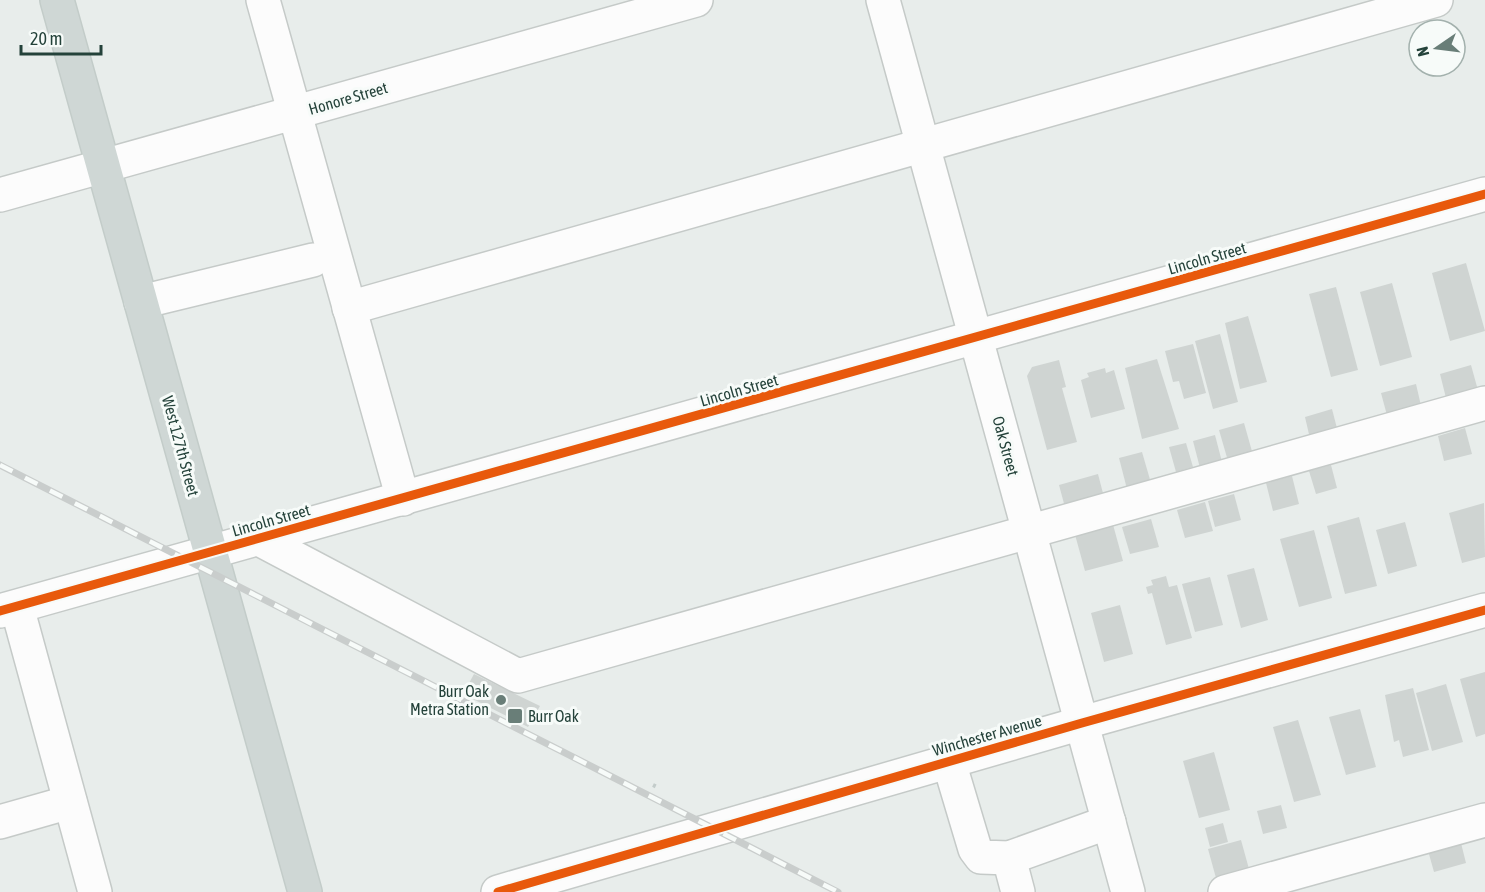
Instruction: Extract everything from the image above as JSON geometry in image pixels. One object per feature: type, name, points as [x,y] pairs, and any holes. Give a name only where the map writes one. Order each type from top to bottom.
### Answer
[{"type":"main road","name":"West 127th Street","points":[[57,0],[305,892]]},
{"type":"street","points":[[262,0],[403,499]]},
{"type":"street","name":"Honore Street","points":[[0,195],[696,0]]},
{"type":"street","name":"Oak Street","points":[[883,0],[1128,892]]},
{"type":"street","points":[[349,308],[1436,0]]},
{"type":"street","name":"Lincoln Street","points":[[8,609],[976,339],[1485,194]]},
{"type":"street","points":[[141,302],[313,260]]},
{"type":"street","points":[[259,539],[518,676],[1485,403]]},
{"type":"street","points":[[8,609],[70,802],[95,892]]},
{"type":"street","name":"Winchester Avenue","points":[[505,891],[1082,723],[1485,610]]},
{"type":"street","points":[[949,762],[975,849],[981,857],[1009,858],[1109,822]]},
{"type":"street","points":[[0,822],[70,802]]},
{"type":"street","points":[[1225,892],[1485,820]]},
{"type":"street","points":[[1009,858],[1018,892]]},
{"type":"path","points":[[653,785],[658,788]]},
{"type":"building","points":[[1466,263],[1485,331],[1450,341],[1432,273]]},
{"type":"building","points":[[1392,283],[1412,357],[1380,366],[1360,292]]},
{"type":"building","points":[[1336,287],[1358,370],[1331,377],[1309,294]]},
{"type":"building","points":[[1248,316],[1267,382],[1240,389],[1225,323]]},
{"type":"building","points":[[1220,334],[1238,402],[1213,409],[1195,341]]},
{"type":"building","points":[[1193,344],[1206,393],[1184,399],[1179,381],[1173,382],[1165,351]]},
{"type":"building","points":[[1157,359],[1179,429],[1142,439],[1125,368]]},
{"type":"building","points":[[1059,360],[1066,387],[1062,388],[1077,442],[1047,450],[1027,376],[1032,367]]},
{"type":"building","points":[[1471,365],[1479,394],[1447,402],[1440,374]]},
{"type":"building","points":[[1105,368],[1106,373],[1114,370],[1125,409],[1091,418],[1081,380],[1089,377],[1087,373]]},
{"type":"building","points":[[1416,384],[1422,410],[1388,419],[1381,393]]},
{"type":"building","points":[[1332,409],[1339,436],[1311,443],[1305,417]]},
{"type":"building","points":[[1244,423],[1253,455],[1228,461],[1219,430]]},
{"type":"building","points":[[1465,428],[1472,454],[1444,461],[1438,436]]},
{"type":"building","points":[[1215,435],[1222,462],[1200,468],[1193,441]]},
{"type":"building","points":[[1186,443],[1193,467],[1176,472],[1169,447]]},
{"type":"building","points":[[1142,452],[1151,483],[1127,489],[1119,458]]},
{"type":"building","points":[[1331,465],[1337,488],[1316,494],[1309,471]]},
{"type":"building","points":[[1098,474],[1105,501],[1066,511],[1059,485]]},
{"type":"building","points":[[1292,476],[1299,504],[1273,511],[1266,483]]},
{"type":"building","points":[[1234,494],[1241,520],[1215,527],[1208,501]]},
{"type":"building","points":[[1205,502],[1213,531],[1185,538],[1177,510]]},
{"type":"building","points":[[1484,503],[1485,557],[1462,563],[1449,513]]},
{"type":"building","points":[[1359,517],[1377,586],[1345,594],[1327,526]]},
{"type":"building","points":[[1151,519],[1159,547],[1130,554],[1122,527]]},
{"type":"building","points":[[1112,521],[1123,561],[1085,571],[1074,531]]},
{"type":"building","points":[[1405,522],[1417,566],[1388,574],[1376,530]]},
{"type":"building","points":[[1314,530],[1332,598],[1299,607],[1280,539]]},
{"type":"building","points":[[1254,568],[1268,620],[1241,628],[1227,575]]},
{"type":"building","points":[[1166,576],[1169,587],[1177,585],[1192,638],[1166,645],[1152,593],[1148,594],[1146,587],[1153,585],[1151,580]]},
{"type":"building","points":[[1210,577],[1223,625],[1195,632],[1182,584]]},
{"type":"building","points":[[1120,605],[1133,654],[1104,662],[1091,613]]},
{"type":"building","points":[[1485,672],[1485,734],[1476,737],[1460,679]]},
{"type":"building","name":"Burr Oak Metra Station","points":[[474,674],[540,706],[528,727],[463,694]]},
{"type":"building","points":[[1446,684],[1463,742],[1432,751],[1416,693]]},
{"type":"building","points":[[1413,688],[1429,750],[1403,757],[1399,740],[1394,742],[1385,695]]},
{"type":"building","points":[[1360,709],[1376,767],[1346,775],[1329,717]]},
{"type":"building","points":[[1298,720],[1321,795],[1294,802],[1273,727]]},
{"type":"building","points":[[1214,752],[1230,810],[1199,818],[1183,761]]},
{"type":"building","points":[[1281,805],[1287,828],[1263,834],[1257,811]]},
{"type":"building","points":[[1223,823],[1228,842],[1210,847],[1205,828]]},
{"type":"building","points":[[1460,839],[1466,863],[1434,872],[1427,847]]},
{"type":"building","points":[[1241,840],[1249,869],[1216,878],[1208,849]]},
{"type":"railway","points":[[0,465],[838,892]]},
{"type":"cycle path","points":[[0,611],[1485,194]]},
{"type":"cycle path","points":[[498,892],[1082,723],[1485,610]]},
{"type":"place","name":"Burr Oak Metra Station","points":[[501,700]]},
{"type":"place","name":"Burr Oak","points":[[515,716]]}]
